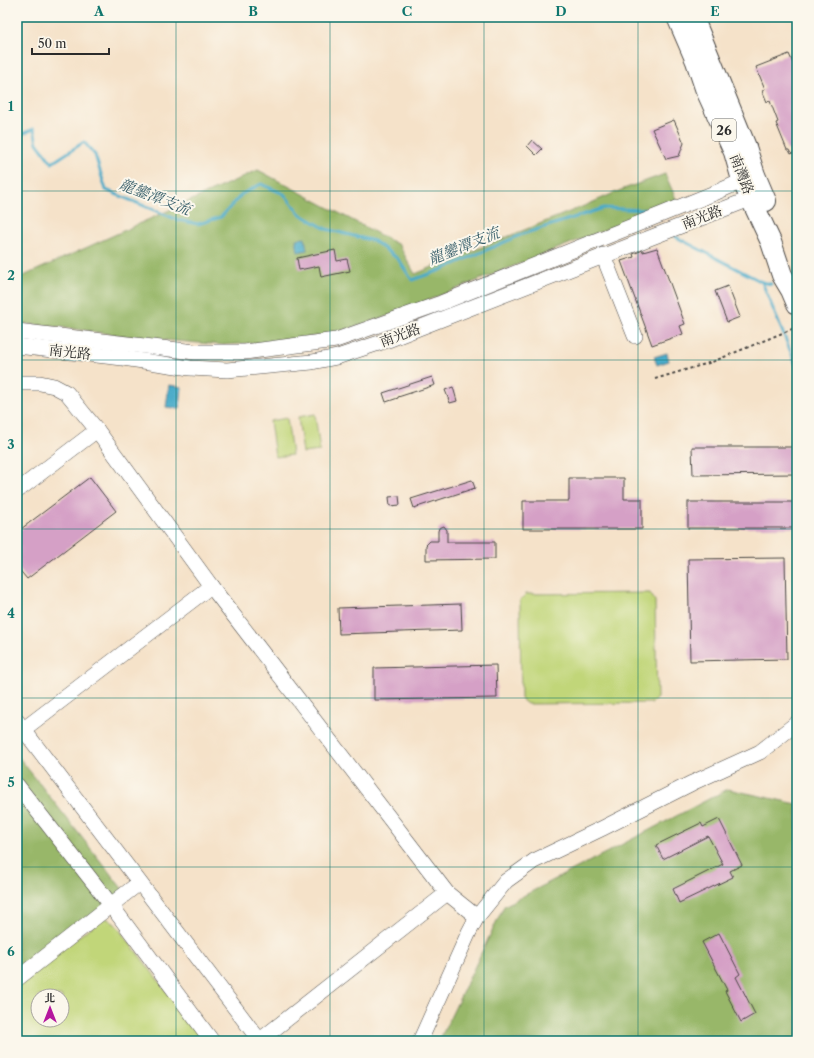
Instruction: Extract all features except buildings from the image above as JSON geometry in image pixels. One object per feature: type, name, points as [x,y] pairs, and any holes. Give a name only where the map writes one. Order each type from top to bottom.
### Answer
[{"type":"main road","name":"南灣路","points":[[677,17],[696,61],[705,88],[734,152],[749,177],[791,274]]},
{"type":"main road","name":"南灣路","points":[[693,17],[746,147],[749,177]]},
{"type":"main road","name":"26","points":[[791,274],[791,290],[797,304]]},
{"type":"street","name":"南光路","points":[[17,330],[195,352],[246,352],[336,340],[441,303],[717,192],[749,177]]},
{"type":"street","name":"南光路","points":[[17,346],[122,358],[197,369],[227,370],[312,362],[337,357],[388,340],[757,196]]},
{"type":"street","points":[[603,255],[635,336]]},
{"type":"street","points":[[17,383],[40,383],[54,386],[67,393],[97,430],[211,586],[447,893],[477,917]]},
{"type":"street","points":[[17,491],[97,430]]},
{"type":"street","points":[[211,586],[20,725],[260,1041],[447,893]]},
{"type":"street","points":[[420,1041],[477,917],[506,881],[534,861],[692,783],[760,752],[797,723]]},
{"type":"street","points":[[17,785],[111,905],[212,1041]]},
{"type":"street","points":[[17,979],[139,883]]},
{"type":"path","points":[[654,379],[712,362],[797,327]]},
{"type":"green space","points":[[258,170],[399,245],[415,274],[621,190],[665,174],[677,201],[391,315],[335,333],[287,341],[223,345],[140,338],[17,323],[17,279]]},
{"type":"green space","points":[[315,414],[320,451],[303,453],[298,417]]},
{"type":"green space","points":[[287,418],[292,455],[275,457],[270,421]]},
{"type":"green space","points":[[650,593],[655,601],[657,698],[652,703],[527,704],[521,699],[520,600],[526,594]]},
{"type":"green space","points":[[17,755],[124,891],[17,971]]},
{"type":"green space","points":[[728,789],[797,804],[797,1041],[439,1041],[504,906]]},
{"type":"green space","points":[[105,917],[115,924],[205,1041],[17,1041],[17,982]]},
{"type":"water","points":[[797,153],[797,206],[795,204],[792,165],[793,155]]},
{"type":"water","points":[[305,238],[307,250],[298,252],[296,239]]},
{"type":"water","points":[[667,353],[669,361],[657,365],[654,357]]},
{"type":"water","points":[[169,385],[182,387],[180,409],[166,407]]},
{"type":"waterway","name":"龍鑾潭支流","points":[[17,136],[34,129],[37,143],[52,163],[84,142],[95,155],[106,190],[178,220],[198,224],[221,217],[242,194],[261,184],[284,194],[300,214],[326,229],[374,241],[398,259],[412,280],[441,270],[523,234],[604,208],[645,210]]},
{"type":"waterway","name":"龍鑾潭支流","points":[[674,236],[762,282],[771,284]]},
{"type":"waterway","points":[[762,282],[797,367]]}]
